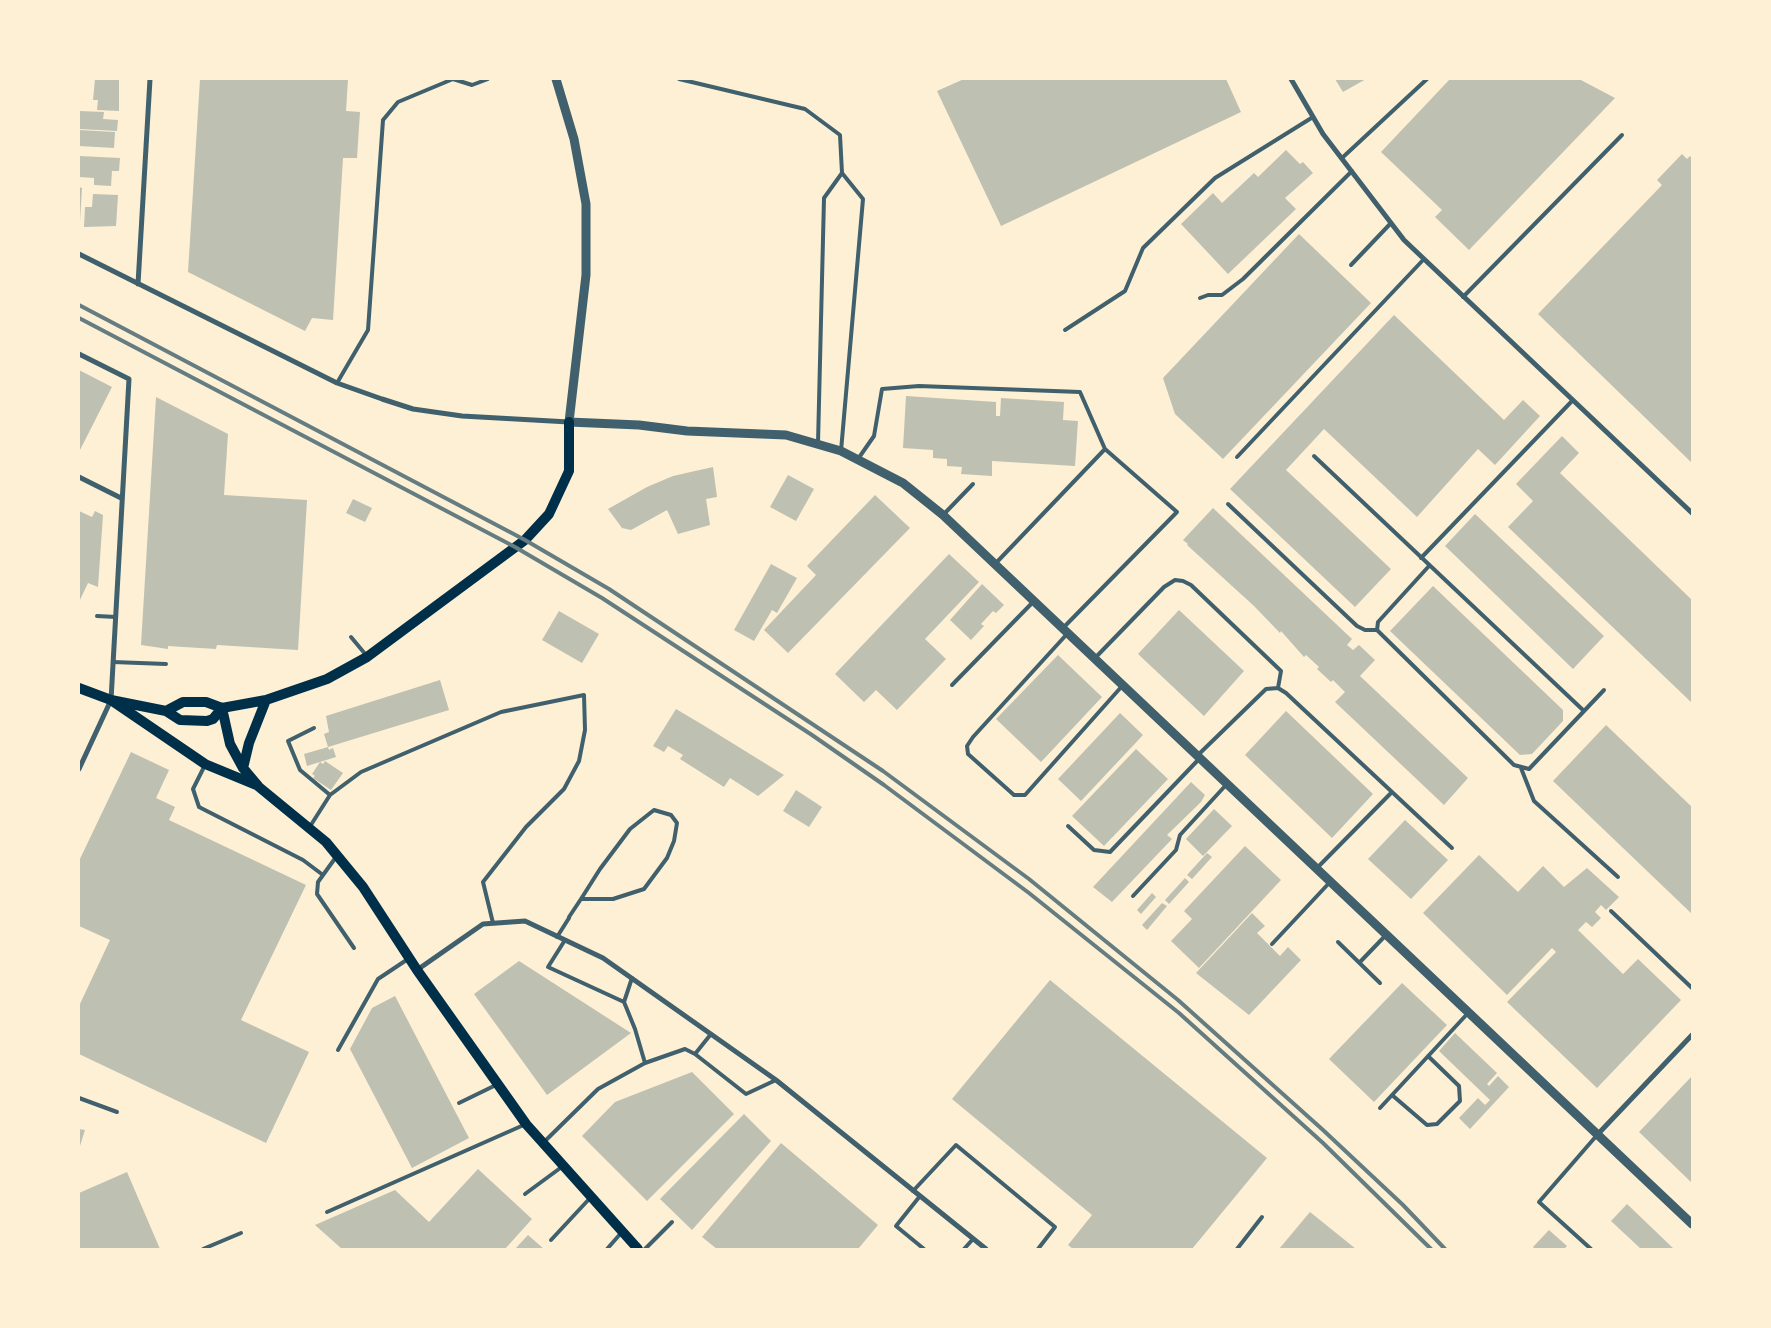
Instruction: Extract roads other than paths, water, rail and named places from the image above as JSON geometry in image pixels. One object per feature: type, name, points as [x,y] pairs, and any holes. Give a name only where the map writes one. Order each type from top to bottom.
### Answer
[{"type":"main road","points":[[166,711],[183,702],[206,702],[222,708],[266,700],[327,679],[367,657],[525,540],[549,514],[569,471],[568,422]]},
{"type":"main road","points":[[79,688],[111,700],[166,711],[180,720],[207,721],[213,719],[222,708]]},
{"type":"main road","points":[[111,700],[206,764],[260,787]]},
{"type":"main road","points":[[243,768],[249,743],[266,700]]},
{"type":"main road","points":[[222,708],[230,744],[243,768],[260,787],[326,842],[337,855],[363,887],[417,970],[526,1124],[638,1249]]},
{"type":"street","points":[[138,284],[150,79]]},
{"type":"street","points":[[556,79],[574,139],[586,204],[586,275],[568,422]]},
{"type":"street","points":[[1291,79],[1313,117],[1342,158],[1391,223],[1424,259],[1692,513]]},
{"type":"street","points":[[79,254],[337,383],[413,409],[462,416],[639,425],[687,431],[786,435],[841,451],[903,483],[944,515],[1692,1224]]},
{"type":"street","points":[[79,354],[129,379],[111,700],[79,769]]},
{"type":"street","points":[[79,477],[122,498]]},
{"type":"street","points":[[417,970],[483,924],[525,921],[603,958],[776,1080],[986,1249]]},
{"type":"street","points":[[1598,1134],[1692,1034]]},
{"type":"lane","points":[[337,383],[368,330],[384,120],[398,102],[453,79],[472,85],[488,79]]},
{"type":"lane","points":[[679,79],[805,109],[840,135],[842,173],[863,199],[841,451]]},
{"type":"lane","points":[[1342,158],[1427,79]]},
{"type":"lane","points":[[1065,330],[1125,291],[1144,248],[1215,178],[1313,117]]},
{"type":"lane","points":[[1463,298],[1622,135]]},
{"type":"lane","points":[[1200,298],[1208,295],[1222,295],[1243,279],[1352,171]]},
{"type":"lane","points":[[818,444],[824,198],[842,173]]},
{"type":"lane","points":[[1350,265],[1391,223]]},
{"type":"lane","points":[[1237,457],[1424,259]]},
{"type":"lane","points":[[858,459],[874,436],[882,389],[919,386],[1080,392],[1105,449],[1177,512],[1066,631],[973,737],[967,746],[968,754],[1014,795],[1025,795],[1124,685]]},
{"type":"lane","points":[[1421,558],[1572,401]]},
{"type":"lane","points":[[995,564],[1105,449]]},
{"type":"lane","points":[[1314,456],[1584,710]]},
{"type":"lane","points":[[944,515],[973,484]]},
{"type":"lane","points":[[1228,504],[1357,626],[1365,630],[1377,630],[1514,765],[1529,769],[1604,690]]},
{"type":"lane","points":[[1377,630],[1378,622],[1429,566]]},
{"type":"lane","points":[[1094,658],[1164,587],[1175,580],[1183,581],[1191,585],[1281,671],[1278,688]]},
{"type":"lane","points":[[952,685],[1034,600]]},
{"type":"lane","points":[[96,616],[116,617]]},
{"type":"lane","points":[[351,637],[367,657]]},
{"type":"lane","points":[[113,662],[166,664]]},
{"type":"lane","points":[[1068,826],[1094,850],[1110,852],[1266,689],[1278,688],[1286,693],[1452,848]]},
{"type":"lane","points":[[309,828],[330,795],[361,772],[501,712],[584,695],[585,730],[579,761],[564,789],[526,827],[483,882],[493,924]]},
{"type":"lane","points":[[314,728],[288,741],[300,770],[330,795]]},
{"type":"lane","points":[[206,764],[193,789],[199,807],[303,860],[323,875]]},
{"type":"lane","points":[[1521,768],[1534,801],[1618,877]]},
{"type":"lane","points":[[1133,896],[1176,850],[1176,843],[1180,835],[1227,784]]},
{"type":"lane","points":[[1317,868],[1392,792]]},
{"type":"lane","points":[[557,936],[580,899],[600,869],[630,829],[654,810],[671,815],[677,823],[674,842],[667,858],[644,889],[613,898],[580,899]]},
{"type":"lane","points":[[337,855],[318,882],[318,894],[354,948]]},
{"type":"lane","points":[[1272,944],[1331,882]]},
{"type":"lane","points":[[1611,911],[1692,988]]},
{"type":"lane","points":[[1360,962],[1386,934]]},
{"type":"lane","points":[[565,940],[548,967],[624,1002]]},
{"type":"lane","points":[[1338,942],[1380,983]]},
{"type":"lane","points":[[338,1050],[378,979],[409,958]]},
{"type":"lane","points":[[632,978],[624,1002],[635,1029],[644,1063]]},
{"type":"lane","points":[[1380,1108],[1469,1012]]},
{"type":"lane","points":[[695,1054],[711,1034]]},
{"type":"lane","points":[[542,1143],[598,1089],[644,1063],[685,1049],[695,1054],[746,1094],[776,1080]]},
{"type":"lane","points":[[1392,1095],[1427,1126],[1437,1124],[1460,1101],[1459,1086],[1428,1056]]},
{"type":"lane","points":[[459,1103],[498,1084]]},
{"type":"lane","points":[[79,1098],[117,1112]]},
{"type":"lane","points":[[327,1212],[526,1124]]},
{"type":"lane","points":[[1591,1249],[1539,1202],[1598,1134]]},
{"type":"lane","points":[[913,1191],[956,1145],[1054,1227],[1038,1249]]},
{"type":"lane","points":[[525,1194],[563,1166]]},
{"type":"lane","points":[[920,1196],[896,1226],[924,1249]]},
{"type":"lane","points":[[551,1240],[591,1198]]},
{"type":"lane","points":[[1237,1249],[1262,1217]]},
{"type":"lane","points":[[645,1249],[672,1222]]},
{"type":"lane","points":[[607,1249],[622,1232]]},
{"type":"lane","points":[[203,1249],[242,1233]]},
{"type":"lane","points":[[964,1249],[973,1239]]},
{"type":"railway","points":[[79,305],[525,540],[609,589],[883,771],[1029,879],[1178,1000],[1323,1130],[1403,1205],[1445,1249]]},
{"type":"railway","points":[[79,318],[515,547],[602,598],[812,735],[884,785],[1029,893],[1179,1013],[1323,1143],[1431,1249]]}]
